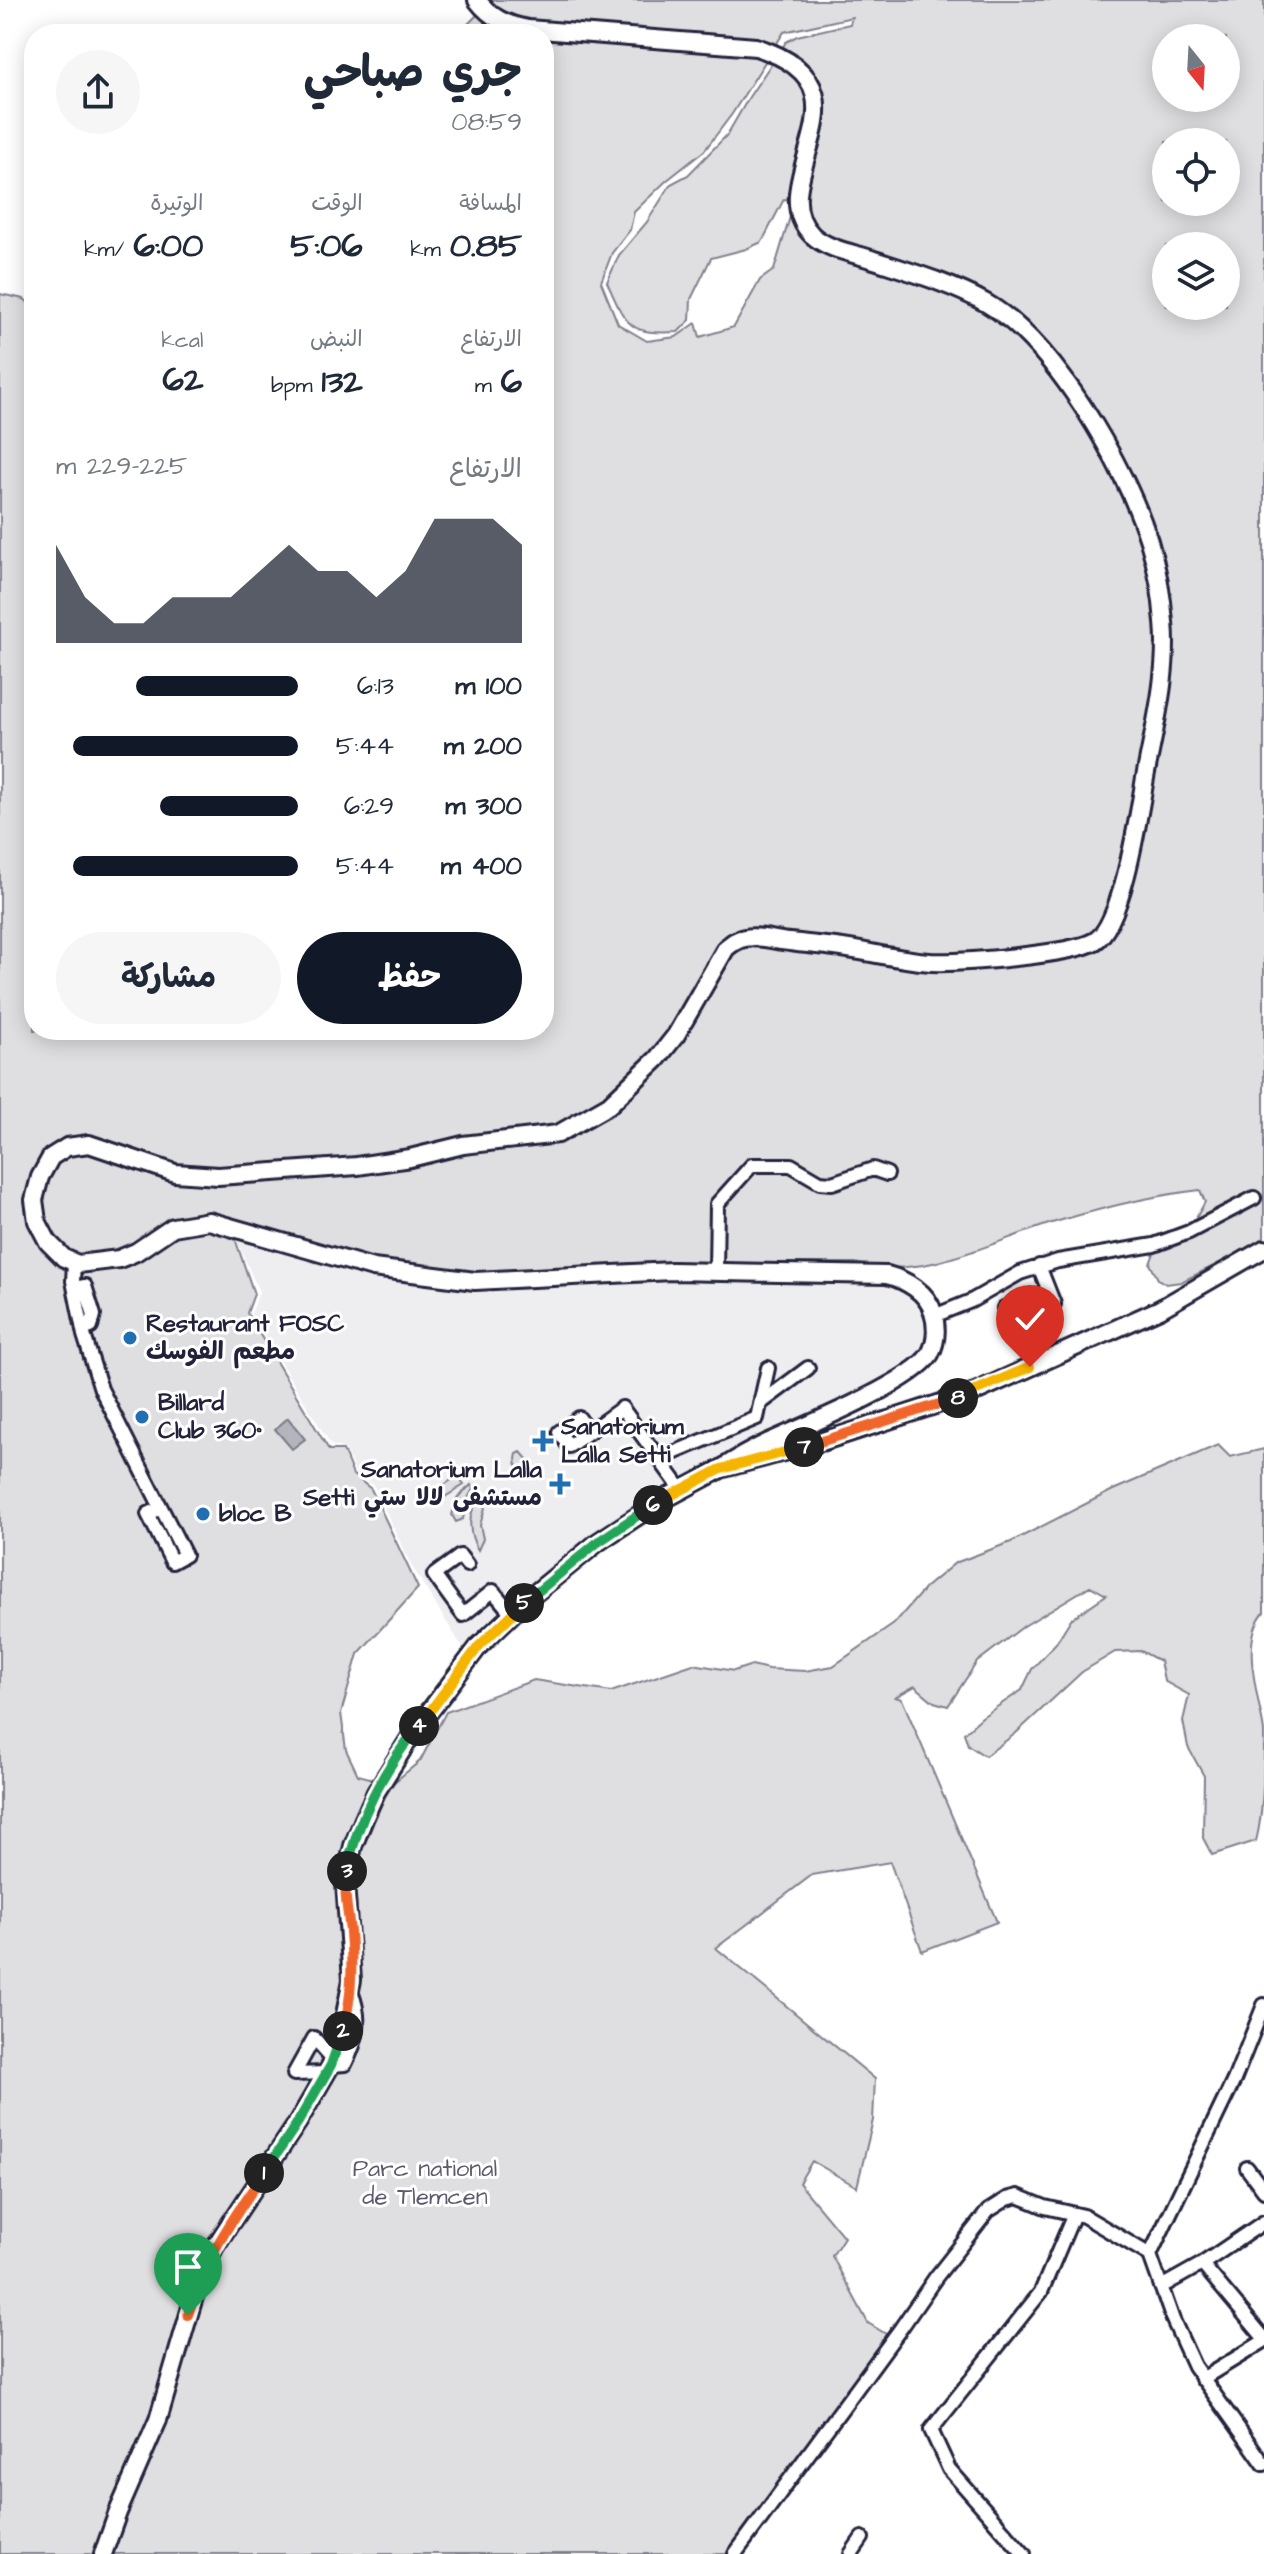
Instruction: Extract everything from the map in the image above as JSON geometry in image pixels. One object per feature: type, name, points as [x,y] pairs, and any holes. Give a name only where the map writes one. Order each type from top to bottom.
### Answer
[{"type":"main road","points":[[477,0],[495,18],[507,24]]},
{"type":"main road","points":[[103,2554],[158,2420],[196,2290],[214,2248],[298,2122],[330,2066],[345,2022],[351,1991],[352,1958],[344,1902],[353,1846],[376,1792],[413,1733],[479,1646],[598,1542],[681,1489],[912,1372],[931,1353],[935,1341],[934,1316],[920,1293],[907,1282],[887,1275],[716,1271],[475,1281],[373,1268],[209,1221],[173,1227],[136,1252],[119,1259],[102,1263],[74,1263],[48,1242],[40,1231],[34,1210],[36,1189],[46,1165],[67,1147],[89,1144],[163,1170],[218,1176],[357,1166],[410,1158],[463,1145],[558,1134],[609,1105],[657,1059],[676,1035],[726,948],[732,942],[747,937],[835,947],[902,959],[952,962],[1082,946],[1103,934],[1114,913],[1141,801],[1155,725],[1165,625],[1157,569],[1138,511],[1102,441],[1068,385],[1033,339],[985,302],[902,269],[823,243],[803,225],[798,209],[799,185],[817,119],[816,103],[804,77],[785,59],[756,47],[554,30]]},
{"type":"main road","points":[[721,1469],[821,1442],[975,1392],[1160,1309],[1264,1249]]},
{"type":"street","points":[[716,1271],[717,1204],[752,1165],[791,1165],[820,1182],[832,1183],[873,1169],[887,1174]]},
{"type":"street","points":[[934,1316],[971,1301],[1020,1273],[1039,1266],[1154,1245],[1189,1232],[1254,1198]]},
{"type":"street","points":[[74,1263],[72,1273],[83,1330],[101,1389],[161,1508]]},
{"type":"street","points":[[1039,1266],[1054,1304]]},
{"type":"street","points":[[1004,1308],[1048,1290]]},
{"type":"street","points":[[659,1459],[757,1418],[768,1368]]},
{"type":"street","points":[[761,1403],[808,1368]]},
{"type":"street","points":[[588,1431],[622,1408],[681,1489]]},
{"type":"street","points":[[467,1565],[460,1556],[434,1575],[463,1615],[493,1591],[512,1614]]},
{"type":"street","points":[[1150,2255],[1234,2080],[1264,2005]]},
{"type":"street","points":[[1247,2168],[1264,2191]]},
{"type":"street","points":[[735,2554],[936,2277],[988,2211],[1018,2196],[1045,2207],[1084,2216],[1150,2255],[1194,2366],[1264,2464]]},
{"type":"street","points":[[1024,2554],[949,2469],[931,2430],[1041,2292],[1074,2214]]},
{"type":"street","points":[[1161,2287],[1202,2264],[1264,2222]]},
{"type":"street","points":[[1202,2264],[1264,2340],[1202,2379]]},
{"type":"street","points":[[851,2554],[862,2538]]},
{"type":"shaded area","name":"Sanatorium Lalla Setti","points":[[236,1238],[375,1275],[472,1289],[611,1285],[716,1277],[889,1282],[904,1288],[921,1307],[926,1340],[912,1365],[884,1382],[766,1437],[513,1605],[464,1650],[411,1565],[374,1486],[356,1474],[345,1449],[331,1445],[251,1314],[259,1292]]},
{"type":"shaded area","points":[[288,1418],[305,1439],[292,1449],[275,1429]]},
{"type":"green space","name":"Parc national de Tlemcen","points":[[492,0],[1264,0],[1264,1241],[1181,1282],[1166,1284],[1158,1279],[1150,1264],[1154,1253],[1182,1243],[1205,1202],[1200,1190],[1148,1198],[1096,1211],[960,1256],[907,1267],[855,1263],[630,1263],[570,1271],[472,1272],[385,1263],[230,1224],[254,1294],[247,1313],[329,1450],[343,1450],[353,1475],[371,1489],[418,1588],[358,1654],[341,1713],[346,1750],[358,1775],[392,1784],[420,1761],[446,1712],[534,1680],[611,1692],[693,1664],[734,1671],[752,1665],[805,1671],[833,1666],[894,1624],[925,1588],[955,1563],[1011,1542],[1113,1490],[1218,1445],[1230,1457],[1264,1449],[1264,1612],[1257,1624],[1252,1653],[1264,1731],[1261,1816],[1256,1841],[1212,1855],[1203,1838],[1204,1776],[1188,1747],[1183,1721],[1189,1695],[1164,1681],[1160,1661],[1141,1651],[1115,1652],[1082,1672],[1015,1734],[985,1756],[968,1745],[964,1733],[1022,1690],[1032,1669],[1056,1643],[1071,1619],[1106,1595],[1090,1586],[1024,1626],[977,1662],[948,1706],[934,1702],[915,1686],[895,1697],[902,1699],[997,1922],[922,1951],[890,1862],[812,1875],[716,1948],[875,2079],[873,2120],[857,2187],[812,2161],[799,2183],[844,2237],[832,2256],[868,2323],[886,2334],[874,2357],[726,2554],[0,2554],[0,294],[24,299],[24,1040],[554,1040],[554,24],[468,24]],"holes":[[[852,17],[850,24],[797,36],[786,42],[727,135],[688,175],[671,184],[647,222],[619,255],[607,282],[619,308],[631,324],[648,332],[678,332],[690,320],[691,299],[711,258],[762,242],[784,199],[795,200],[774,270],[760,280],[734,327],[700,337],[696,323],[676,337],[647,341],[618,324],[601,282],[612,253],[630,230],[634,212],[704,151],[732,114],[784,32]]]},
{"type":"green space","points":[[521,1452],[534,1467],[529,1474],[517,1464],[517,1454]]},
{"type":"green space","points":[[457,1476],[464,1485],[440,1500],[436,1496],[437,1490]]},
{"type":"green space","points":[[471,1485],[473,1489],[463,1519],[456,1522],[452,1515],[457,1498]]},
{"type":"green space","points":[[477,1501],[481,1501],[485,1508],[480,1525],[483,1539],[478,1550],[470,1526]]},
{"type":"place","name":"Restaurant FOSC مطعم الفوسك","points":[[130,1338]]},
{"type":"place","name":"Billard Club 360°","points":[[142,1417]]},
{"type":"place","name":"Sanatorium Lalla Setti","points":[[543,1441]]},
{"type":"place","name":"Sanatorium Lalla Setti مستشفى لالا ستي","points":[[560,1484]]},
{"type":"place","name":"bloc B","points":[[203,1514]]},
{"type":"route","points":[[188,2315],[214,2248],[298,2122],[331,2065],[345,2022],[352,1980],[345,1883],[353,1846],[364,1819],[376,1792],[413,1733],[479,1646],[558,1573],[634,1517],[681,1489],[721,1469],[925,1410],[1030,1367]]}]
